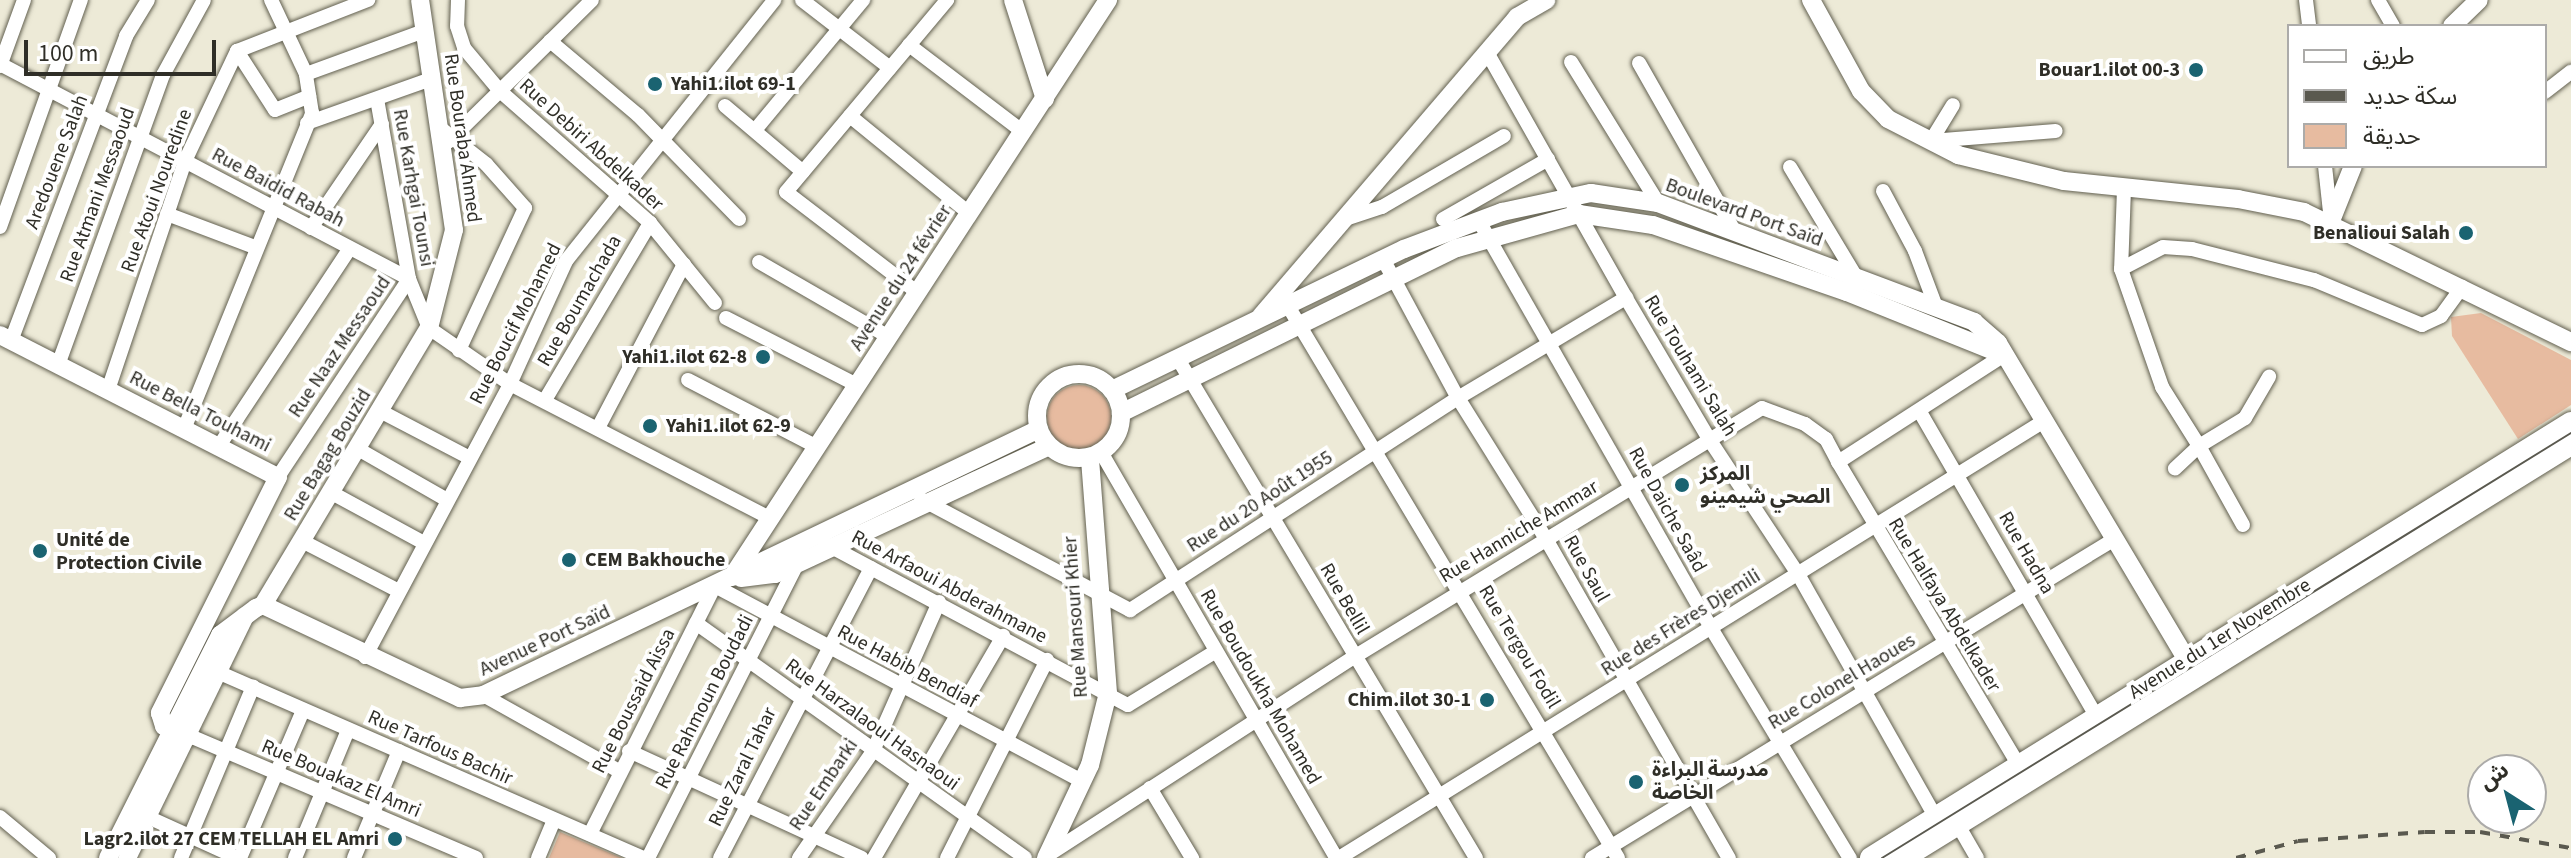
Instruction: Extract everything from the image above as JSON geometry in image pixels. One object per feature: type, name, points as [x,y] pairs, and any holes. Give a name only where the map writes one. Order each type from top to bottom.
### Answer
[{"type":"main road","name":"Rue Bouraba Ahmed","points":[[420,0],[431,79],[445,137],[454,230],[429,328]]},
{"type":"main road","points":[[1013,0],[1045,99]]},
{"type":"main road","name":"Avenue du 24 février","points":[[722,583],[770,518],[1108,0]]},
{"type":"main road","points":[[1257,321],[1488,54],[1520,9],[1547,0]]},
{"type":"main road","points":[[1811,0],[1861,91],[1888,119],[1931,141],[2001,168],[2124,189],[2238,199],[2331,221],[2571,342]]},
{"type":"main road","points":[[2454,24],[2479,0]]},
{"type":"main road","points":[[2331,221],[2352,168]]},
{"type":"main road","name":"Boulevard Port Saïd","points":[[1112,390],[1383,259],[1479,221],[1591,193],[1658,203],[1974,322],[2004,355],[2191,667]]},
{"type":"main road","points":[[1121,413],[1393,276],[1489,238],[1579,214],[1653,225],[1873,302],[2004,355]]},
{"type":"main road","name":"Rue Bagag Bouzid","points":[[263,605],[429,328]]},
{"type":"main road","name":"Rue Bella Touhami","points":[[5,338],[278,477],[160,713],[164,726],[182,733]]},
{"type":"main road","points":[[1092,376],[1112,390],[1121,413],[1116,435],[1096,454],[1068,457],[1049,446],[1039,429],[1043,397],[1058,380],[1092,376]]},
{"type":"main road","name":"Avenue du 1er Novembre","points":[[1903,858],[1958,825],[2191,667],[2571,423]]},
{"type":"main road","name":"Avenue Port Saïd","points":[[263,605],[365,657],[460,698],[483,695],[722,583],[824,542],[917,497],[1039,429]]},
{"type":"main road","name":"Avenue du 1er Novembre","points":[[1871,858],[2096,716],[2191,667],[2571,444]]},
{"type":"main road","name":"Avenue Port Saïd","points":[[917,497],[1049,446]]},
{"type":"main road","name":"Rue Mansouri Khier","points":[[1050,856],[1082,781],[1108,693],[1096,593],[1096,454]]},
{"type":"main road","name":"Avenue Port Saïd","points":[[722,583],[775,574],[797,564],[824,542]]},
{"type":"main road","points":[[127,858],[150,818],[220,635],[263,605]]},
{"type":"main road","points":[[108,858],[220,673],[246,614]]},
{"type":"street","points":[[0,64],[24,0]]},
{"type":"street","points":[[0,227],[81,0]]},
{"type":"street","name":"Aredouene Salah","points":[[5,338],[126,36],[148,0]]},
{"type":"street","name":"Rue Atmani Messaoud","points":[[58,365],[140,137],[179,40],[204,0]]},
{"type":"street","points":[[184,429],[307,123],[309,96],[306,74],[271,0]]},
{"type":"street","points":[[309,96],[275,110],[237,51],[368,0]]},
{"type":"street","name":"Rue Debiri Abdelkader","points":[[458,0],[457,26],[464,48],[500,91],[620,193],[650,223],[715,303]]},
{"type":"street","points":[[459,350],[525,208],[445,137],[500,91],[592,0]]},
{"type":"street","name":"Rue Boucif Mohamed","points":[[365,657],[468,457],[510,384],[566,261],[774,0]]},
{"type":"street","points":[[802,0],[890,68]]},
{"type":"street","points":[[756,129],[863,0]]},
{"type":"street","points":[[918,293],[786,192],[947,0]]},
{"type":"street","points":[[2306,0],[2309,24]]},
{"type":"street","points":[[2378,0],[2392,24]]},
{"type":"street","points":[[306,74],[424,31]]},
{"type":"street","points":[[550,41],[663,139],[739,219]]},
{"type":"street","points":[[909,45],[1023,132]]},
{"type":"street","name":"Rue Atoui Nouredine","points":[[108,390],[185,161],[237,51]]},
{"type":"street","name":"Rue Touhami Salah","points":[[1488,54],[1626,298],[1709,439],[1798,574],[1936,818]]},
{"type":"street","points":[[1571,62],[1658,203]]},
{"type":"street","points":[[1639,63],[1735,232]]},
{"type":"street","name":"Rue Baidid Rabah","points":[[0,64],[409,279]]},
{"type":"street","points":[[2547,90],[2571,72]]},
{"type":"street","points":[[307,123],[431,79]]},
{"type":"street","name":"Rue Karhgai Tounsi","points":[[377,99],[409,279],[429,328]]},
{"type":"street","points":[[1931,141],[1953,105]]},
{"type":"street","points":[[725,106],[756,129],[803,172]]},
{"type":"street","points":[[850,116],[970,214]]},
{"type":"street","points":[[311,228],[382,124]]},
{"type":"street","points":[[1931,141],[2056,131]]},
{"type":"street","points":[[1345,219],[1382,207],[1504,136]]},
{"type":"street","points":[[1443,219],[1548,159]]},
{"type":"street","points":[[1790,167],[1873,302]]},
{"type":"street","points":[[2325,168],[2331,221]]},
{"type":"street","points":[[2124,189],[2121,269],[2162,387],[2243,525]]},
{"type":"street","points":[[1883,191],[1915,251],[1936,307]]},
{"type":"street","points":[[167,214],[255,247]]},
{"type":"street","name":"Rue Daiche Saâd","points":[[1479,221],[1711,628],[1850,858]]},
{"type":"street","name":"Rue Boumachada","points":[[545,400],[650,223]]},
{"type":"street","points":[[2121,269],[2163,247],[2192,249],[2314,280],[2422,325],[2441,316],[2462,287]]},
{"type":"street","points":[[219,446],[350,248]]},
{"type":"street","name":"Rue Saul","points":[[1383,259],[1458,398],[1546,539],[1690,798],[1729,858]]},
{"type":"street","points":[[759,262],[889,337]]},
{"type":"street","points":[[598,428],[684,264]]},
{"type":"street","name":"Rue Naaz Messaoud","points":[[278,477],[409,279]]},
{"type":"street","name":"Rue du 20 Août 1955","points":[[917,497],[1130,610],[1548,341],[1626,298]]},
{"type":"street","name":"Rue Tergou Fodil","points":[[1288,306],[1301,322],[1545,730],[1614,852]]},
{"type":"street","points":[[726,318],[857,385]]},
{"type":"street","points":[[429,328],[510,384],[770,518]]},
{"type":"street","points":[[1838,462],[1920,412],[2004,355]]},
{"type":"street","name":"Rue Bellil","points":[[1178,359],[1476,858]]},
{"type":"street","points":[[2175,468],[2199,446],[2245,418],[2269,377]]},
{"type":"street","points":[[688,380],[817,447]]},
{"type":"street","name":"Rue Hanniche Ammar","points":[[1050,856],[1354,657],[1762,408],[1805,424],[1826,439],[1838,462]]},
{"type":"street","points":[[380,411],[468,457]]},
{"type":"street","name":"Rue Hadna","points":[[1920,412],[2096,716]]},
{"type":"street","name":"Rue des Frères Djemili","points":[[1338,858],[2044,421]]},
{"type":"street","points":[[358,449],[447,500]]},
{"type":"street","name":"Rue Boudoukha Mohamed","points":[[1096,454],[1338,858]]},
{"type":"street","name":"Rue Halfaya Abdelkader","points":[[1838,462],[1942,644],[2019,766]]},
{"type":"street","points":[[332,493],[424,543]]},
{"type":"street","name":"Rue Colonel Haoues","points":[[1592,858],[1614,852],[1690,798],[2113,540]]},
{"type":"street","points":[[302,541],[399,591]]},
{"type":"street","name":"Rue Arfaoui Abderahmane","points":[[824,542],[1108,693]]},
{"type":"street","name":"Rue Rahmoun Boudadi","points":[[646,858],[797,564]]},
{"type":"street","name":"Rue Zaral Tahar","points":[[720,858],[800,698],[871,568]]},
{"type":"street","name":"Rue Habib Bendiaf","points":[[722,583],[771,617],[829,649],[1082,781]]},
{"type":"street","name":"Rue Boussaid Aissa","points":[[590,834],[629,751],[696,623],[722,583]]},
{"type":"street","name":"Rue Embarki","points":[[799,858],[873,751],[939,602]]},
{"type":"street","name":"Rue Harzalaoui Hasnaoui","points":[[696,623],[1025,858]]},
{"type":"street","points":[[874,858],[1003,636]]},
{"type":"street","points":[[1108,693],[1128,705],[1216,651]]},
{"type":"street","points":[[947,858],[971,820],[1047,660]]},
{"type":"street","name":"Rue Tarfous Bachir","points":[[220,673],[646,858]]},
{"type":"street","points":[[181,858],[253,687]]},
{"type":"street","points":[[483,695],[619,771]]},
{"type":"street","points":[[150,818],[239,858],[303,710]]},
{"type":"street","points":[[295,858],[348,730]]},
{"type":"street","name":"Rue Bouakaz El Amri","points":[[182,733],[476,858]]},
{"type":"street","points":[[354,858],[399,751]]},
{"type":"street","points":[[629,751],[862,858]]},
{"type":"street","points":[[1150,788],[1192,858]]},
{"type":"street","points":[[0,817],[49,858]]},
{"type":"street","points":[[538,858],[554,820]]},
{"type":"street","points":[[1958,825],[1977,858]]},
{"type":"green space","points":[[2481,313],[2571,360],[2571,405],[2518,439],[2452,336],[2451,317]]},
{"type":"green space","points":[[1073,385],[1085,385],[1102,394],[1109,405],[1109,429],[1102,440],[1085,449],[1073,449],[1061,444],[1052,435],[1047,423],[1047,411],[1052,399],[1061,390]]},
{"type":"green space","points":[[560,832],[622,858],[549,858]]},
{"type":"tram line","points":[[1882,858],[2571,433]]},
{"type":"railway","points":[[2236,858],[2298,841],[2425,832],[2480,832],[2571,848]]},
{"type":"place","name":"Bouar1.ilot 00-3","points":[[2196,70]]},
{"type":"place","name":"Yahi1.ilot 69-1","points":[[655,84]]},
{"type":"place","name":"Benalioui Salah","points":[[2466,233]]},
{"type":"place","name":"Yahi1.ilot 62-8","points":[[763,357]]},
{"type":"place","name":"Yahi1.ilot 62-9","points":[[650,426]]},
{"type":"place","name":"المركز الصحي شيمينو","points":[[1682,485]]},
{"type":"place","name":"Unité de Protection Civile","points":[[40,551]]},
{"type":"place","name":"CEM Bakhouche","points":[[569,560]]},
{"type":"place","name":"Chim.ilot 30-1","points":[[1487,700]]},
{"type":"place","name":"مدرسة البراءة الخاصة","points":[[1636,782]]},
{"type":"place","name":"Lagr2.ilot 27 CEM TELLAH EL Amri","points":[[395,839]]}]
